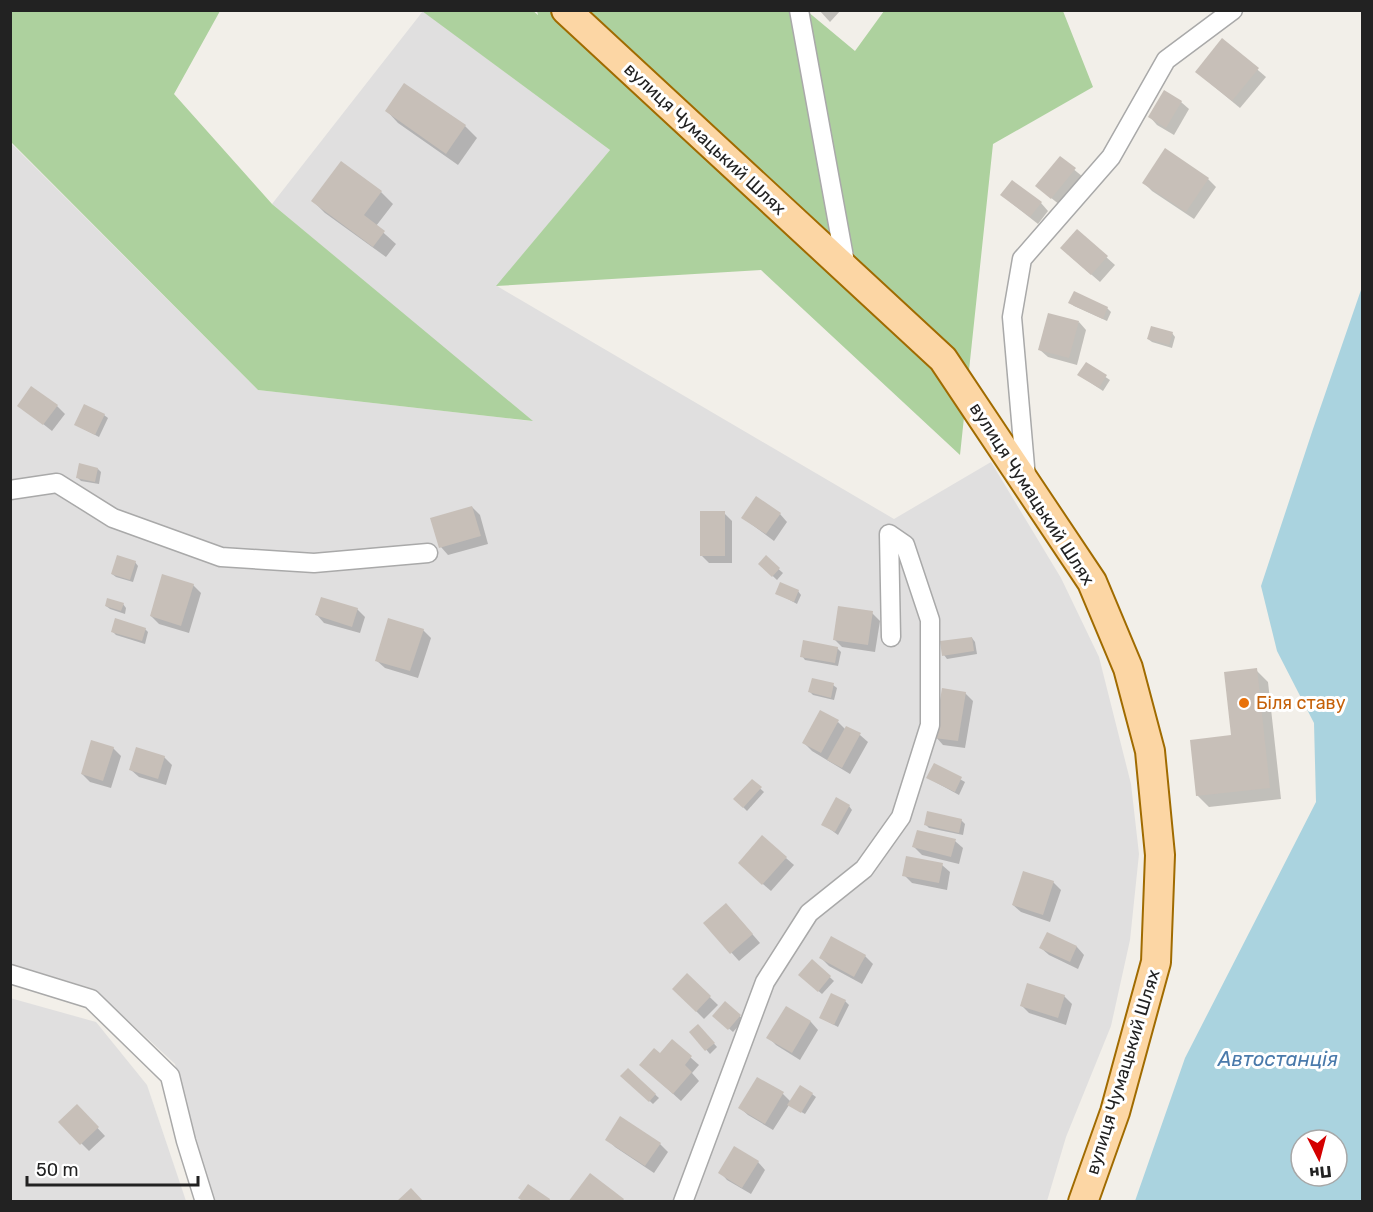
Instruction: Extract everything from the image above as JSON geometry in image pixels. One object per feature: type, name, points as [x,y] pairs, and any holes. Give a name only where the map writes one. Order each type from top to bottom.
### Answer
[{"type":"main road","name":"вулиця Чумацький Шлях","points":[[566,10],[943,359],[1092,582],[1128,668],[1150,750],[1160,855],[1156,962],[1115,1112],[1083,1202]]},
{"type":"street","points":[[799,10],[847,270]]},
{"type":"street","points":[[1026,482],[1012,318],[1022,258],[1111,157],[1166,60],[1233,10]]},
{"type":"street","points":[[10,490],[57,483],[112,518],[221,557],[314,563],[428,553]]},
{"type":"street","points":[[683,1202],[765,982],[810,913],[864,869],[901,817],[930,724],[930,620],[905,545],[889,534],[891,637]]},
{"type":"street","points":[[10,974],[91,999],[170,1076],[186,1141],[205,1202]]},
{"type":"shaded area","points":[[423,11],[610,150],[497,286],[894,519],[991,462],[1061,578],[1099,657],[1131,784],[1139,854],[1130,940],[1111,1026],[1066,1137],[1047,1201],[208,1201],[175,1064],[94,989],[11,964],[10,142],[258,390],[531,421],[272,204]]},
{"type":"shaded area","points":[[10,998],[96,1022],[147,1085],[186,1201],[11,1201]]},
{"type":"green space","points":[[532,10],[538,15],[537,11],[807,11],[855,51],[884,11],[1063,11],[1093,87],[993,144],[960,455],[761,270],[496,286],[610,150],[422,11]]},
{"type":"green space","points":[[10,11],[220,11],[174,94],[272,204],[533,421],[258,390],[11,142]]},
{"type":"water","name":"Автостанція","points":[[1362,287],[1362,1201],[1135,1201],[1185,1058],[1316,802],[1314,723],[1277,651],[1261,586]]},
{"type":"building","points":[[1222,38],[1259,68],[1232,101],[1195,72]]},
{"type":"building","points":[[404,83],[466,125],[446,154],[385,111]]},
{"type":"building","points":[[1164,90],[1182,101],[1166,128],[1148,117]]},
{"type":"building","points":[[1165,148],[1209,178],[1186,212],[1142,183]]},
{"type":"building","points":[[1060,156],[1076,168],[1051,199],[1035,186]]},
{"type":"building","points":[[341,161],[382,191],[364,215],[385,231],[373,247],[311,201]]},
{"type":"building","points":[[1012,180],[1042,202],[1030,217],[1000,195]]},
{"type":"building","points":[[1077,229],[1108,256],[1091,275],[1060,248]]},
{"type":"building","points":[[1074,291],[1108,307],[1103,319],[1068,303]]},
{"type":"building","points":[[1048,313],[1079,321],[1069,358],[1038,350]]},
{"type":"building","points":[[1151,326],[1173,332],[1169,345],[1147,339]]},
{"type":"building","points":[[1086,362],[1107,375],[1099,388],[1077,375]]},
{"type":"building","points":[[31,386],[58,405],[43,425],[17,406]]},
{"type":"building","points":[[84,404],[105,414],[95,435],[74,425]]},
{"type":"building","points":[[79,463],[98,468],[95,482],[76,478]]},
{"type":"building","points":[[756,496],[781,513],[766,534],[741,518]]},
{"type":"building","points":[[472,506],[481,536],[439,548],[430,518]]},
{"type":"building","points":[[700,511],[725,511],[725,556],[700,556]]},
{"type":"building","points":[[117,555],[136,561],[130,580],[111,574]]},
{"type":"building","points":[[766,555],[780,568],[772,577],[758,564]]},
{"type":"building","points":[[162,574],[194,584],[181,626],[150,616]]},
{"type":"building","points":[[780,582],[799,590],[794,602],[775,594]]},
{"type":"building","points":[[321,597],[358,608],[352,627],[315,615]]},
{"type":"building","points":[[107,598],[124,603],[121,611],[105,606]]},
{"type":"building","points":[[838,606],[873,611],[868,645],[833,640]]},
{"type":"building","points":[[115,618],[146,628],[142,641],[111,632]]},
{"type":"building","points":[[388,618],[424,629],[410,671],[375,661]]},
{"type":"building","points":[[972,637],[974,651],[942,656],[940,641]]},
{"type":"building","points":[[803,640],[838,647],[835,663],[800,657]]},
{"type":"building","name":"Біля ставу","points":[[1257,668],[1270,788],[1196,796],[1190,740],[1231,735],[1224,672]]},
{"type":"building","points":[[812,678],[834,683],[831,698],[808,692]]},
{"type":"building","points":[[942,688],[966,692],[958,741],[934,738]]},
{"type":"building","points":[[820,710],[839,720],[821,753],[802,743]]},
{"type":"building","points":[[846,726],[861,733],[842,768],[827,760]]},
{"type":"building","points":[[91,740],[114,747],[103,781],[81,774]]},
{"type":"building","points":[[136,747],[165,756],[158,779],[129,770]]},
{"type":"building","points":[[934,763],[962,777],[955,792],[926,778]]},
{"type":"building","points":[[752,779],[762,787],[743,808],[733,799]]},
{"type":"building","points":[[836,797],[850,805],[835,832],[821,825]]},
{"type":"building","points":[[927,811],[962,819],[959,833],[924,825]]},
{"type":"building","points":[[917,830],[956,839],[951,857],[912,847]]},
{"type":"building","points":[[762,835],[787,857],[762,885],[738,863]]},
{"type":"building","points":[[906,856],[943,863],[939,883],[902,876]]},
{"type":"building","points":[[1023,871],[1054,881],[1043,915],[1012,905]]},
{"type":"building","points":[[726,903],[753,934],[730,954],[703,923]]},
{"type":"building","points":[[1047,932],[1077,946],[1070,962],[1039,948]]},
{"type":"building","points":[[831,936],[866,955],[854,977],[819,958]]},
{"type":"building","points":[[812,959],[831,976],[818,992],[798,975]]},
{"type":"building","points":[[687,973],[711,996],[696,1012],[672,989]]},
{"type":"building","points":[[1027,983],[1065,995],[1058,1018],[1020,1006]]},
{"type":"building","points":[[831,993],[846,1000],[834,1025],[819,1018]]},
{"type":"building","points":[[725,1001],[741,1015],[728,1030],[712,1016]]},
{"type":"building","points":[[786,1006],[811,1021],[792,1053],[766,1038]]},
{"type":"building","points":[[698,1024],[715,1043],[705,1051],[689,1032]]},
{"type":"building","points":[[672,1039],[692,1056],[685,1065],[692,1072],[673,1094],[639,1065],[654,1048],[660,1053]]},
{"type":"building","points":[[628,1068],[656,1094],[649,1102],[620,1076]]},
{"type":"building","points":[[757,1077],[784,1092],[765,1124],[738,1108]]},
{"type":"building","points":[[800,1085],[813,1093],[801,1113],[787,1105]]},
{"type":"building","points":[[77,1104],[99,1127],[80,1145],[58,1122]]},
{"type":"building","points":[[620,1116],[661,1143],[645,1166],[605,1140]]},
{"type":"building","points":[[734,1146],[759,1161],[742,1188],[718,1173]]},
{"type":"building","points":[[590,1173],[624,1199],[622,1202],[568,1202]]},
{"type":"building","points":[[528,1184],[550,1199],[549,1202],[524,1202],[518,1198]]},
{"type":"building","points":[[411,1188],[424,1202],[396,1202]]},
{"type":"place","name":"Біля ставу","points":[[1244,703]]}]
